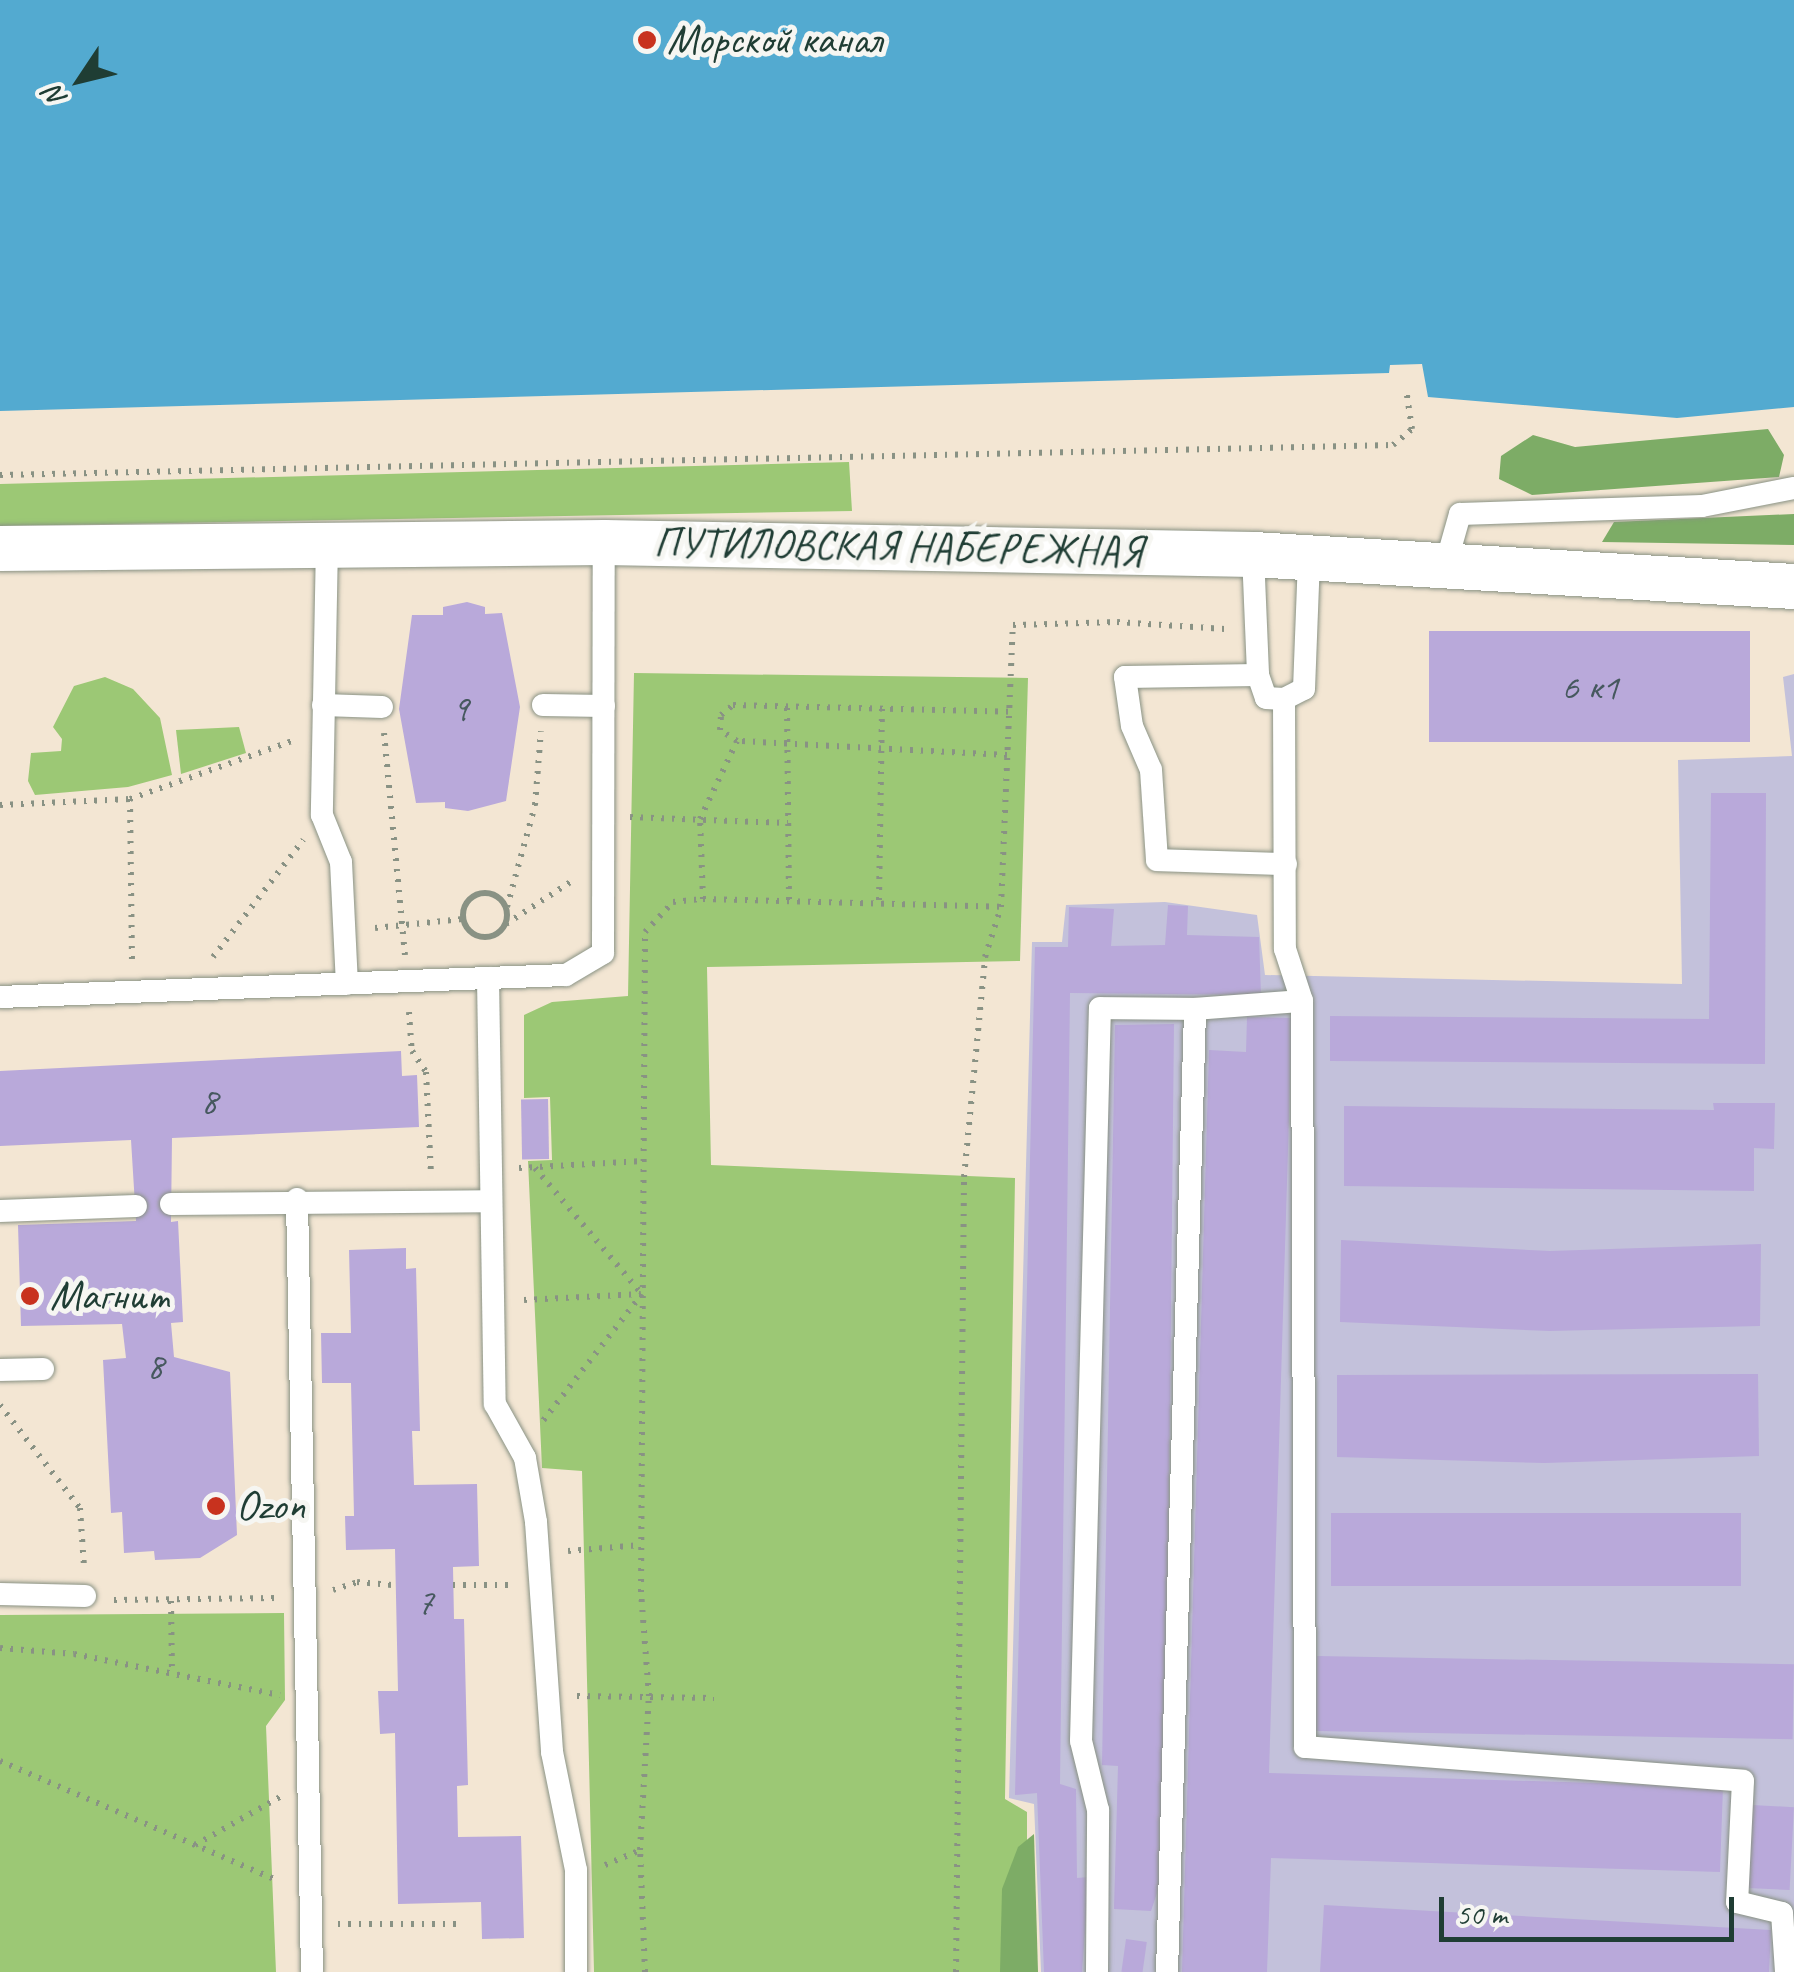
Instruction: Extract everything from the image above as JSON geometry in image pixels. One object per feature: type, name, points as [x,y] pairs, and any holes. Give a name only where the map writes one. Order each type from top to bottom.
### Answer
[{"type":"street","name":"ПУТИЛОВСКАЯ НАБЕРЕЖНАЯ","points":[[0,548],[604,542],[1253,554],[1794,586]]},
{"type":"lane","points":[[1445,567],[1460,514],[1702,506],[1794,488]]},
{"type":"lane","points":[[0,997],[566,975],[604,953],[604,542]]},
{"type":"lane","points":[[327,544],[322,815],[341,862],[347,984]]},
{"type":"lane","points":[[1253,554],[1258,674],[1266,698],[1284,699],[1304,689],[1310,558]]},
{"type":"lane","points":[[1258,674],[1125,677],[1132,726],[1152,770],[1157,860],[1286,864]]},
{"type":"lane","points":[[1284,699],[1285,949],[1302,1001],[1304,1747],[1743,1781],[1737,1902],[1782,1913],[1786,1972]]},
{"type":"lane","points":[[322,705],[382,707]]},
{"type":"lane","points":[[544,705],[604,706]]},
{"type":"lane","points":[[488,978],[494,1404],[520,1449],[538,1551],[546,1696],[576,1870],[576,1972]]},
{"type":"lane","points":[[1097,1972],[1098,1810],[1081,1741],[1100,1008],[1195,1009],[1302,1001]]},
{"type":"lane","points":[[1166,1972],[1195,1009]]},
{"type":"lane","points":[[171,1204],[296,1199],[489,1201]]},
{"type":"lane","points":[[296,1199],[312,1972]]},
{"type":"lane","points":[[0,1211],[136,1206]]},
{"type":"lane","points":[[0,1370],[44,1369]]},
{"type":"lane","points":[[0,1594],[86,1596]]},
{"type":"path","points":[[0,475],[1393,446],[1412,428],[1406,389]]},
{"type":"path","points":[[956,1972],[964,1177],[986,957],[1001,907],[1013,626],[1117,622],[1256,633]]},
{"type":"path","points":[[505,924],[534,805],[544,705]]},
{"type":"path","points":[[1007,754],[737,742],[720,730],[721,715],[732,705],[1012,712]]},
{"type":"path","points":[[382,707],[412,1051],[426,1072],[433,1200]]},
{"type":"path","points":[[787,708],[789,900]]},
{"type":"path","points":[[878,900],[882,709]]},
{"type":"path","points":[[0,805],[130,799],[322,731]]},
{"type":"path","points":[[703,898],[700,820],[737,742]]},
{"type":"path","points":[[130,799],[133,992]]},
{"type":"path","points":[[188,990],[322,815]]},
{"type":"path","points":[[603,816],[788,823]]},
{"type":"path","points":[[343,930],[463,919],[484,937],[604,860]]},
{"type":"path","points":[[463,919],[465,904],[479,892],[496,894],[507,907]]},
{"type":"path","points":[[646,1972],[640,1850],[649,1696],[642,1545],[645,932],[673,902],[703,898],[878,900],[1001,907]]},
{"type":"path","points":[[642,1160],[530,1168],[642,1294]]},
{"type":"path","points":[[531,1300],[642,1294]]},
{"type":"path","points":[[520,1449],[642,1294]]},
{"type":"path","points":[[0,1405],[80,1508],[86,1596],[170,1601],[307,1598],[357,1582],[395,1584]]},
{"type":"path","points":[[538,1551],[642,1545]]},
{"type":"path","points":[[453,1585],[538,1585]]},
{"type":"path","points":[[170,1601],[172,1673]]},
{"type":"path","points":[[0,1648],[172,1673],[280,1694]]},
{"type":"path","points":[[546,1696],[714,1698]]},
{"type":"path","points":[[0,1761],[310,1894]]},
{"type":"path","points":[[194,1846],[309,1781]]},
{"type":"path","points":[[311,1924],[462,1924]]},
{"type":"shaded area","points":[[1794,674],[1794,1972],[1041,1972],[1034,1804],[1009,1798],[1032,942],[1062,942],[1066,905],[1165,902],[1257,915],[1265,975],[1682,984],[1678,760],[1792,756],[1783,677]]},
{"type":"green space","points":[[1768,429],[1784,455],[1779,477],[1532,495],[1499,479],[1501,456],[1533,435],[1575,447]]},
{"type":"green space","points":[[849,462],[852,511],[0,526],[0,484]]},
{"type":"green space","points":[[1794,514],[1794,545],[1602,542],[1614,522]]},
{"type":"green space","points":[[634,673],[1028,678],[1020,961],[707,967],[711,1165],[1015,1178],[1005,1799],[1027,1812],[1027,1972],[594,1972],[582,1471],[542,1468],[528,1161],[552,1160],[550,1097],[524,1098],[524,1015],[552,1002],[628,996]]},
{"type":"green space","points":[[105,677],[133,689],[160,718],[172,775],[128,787],[35,795],[28,781],[31,753],[61,751],[62,739],[53,727],[74,686]]},
{"type":"green space","points":[[239,727],[246,753],[181,774],[176,730]]},
{"type":"green space","points":[[284,1613],[285,1700],[266,1726],[276,1972],[0,1972],[0,1615]]},
{"type":"green space","points":[[1034,1834],[1038,1972],[1000,1972],[1002,1889],[1018,1847]]},
{"type":"water","name":"Морской канал","points":[[0,0],[1794,0],[1794,407],[1677,418],[1428,397],[1422,364],[1390,365],[1389,373],[0,411]]},
{"type":"building","points":[[467,602],[485,607],[485,614],[502,613],[520,707],[506,801],[468,811],[445,808],[445,802],[416,803],[399,709],[412,615],[443,615],[443,607]]},
{"type":"building","points":[[1429,631],[1750,631],[1750,742],[1429,742]]},
{"type":"building","points":[[1711,793],[1766,793],[1765,1064],[1330,1061],[1330,1016],[1709,1019]]},
{"type":"building","points":[[1168,905],[1188,906],[1187,935],[1259,937],[1261,995],[1070,993],[1060,1784],[1076,1789],[1077,1878],[1089,1877],[1082,1972],[1044,1972],[1037,1793],[1015,1795],[1035,947],[1068,947],[1069,907],[1114,909],[1111,946],[1165,945]]},
{"type":"building","points":[[1247,1017],[1292,1018],[1269,1773],[1723,1787],[1720,1872],[1271,1858],[1267,1972],[1182,1972],[1209,1050],[1246,1052]]},
{"type":"building","points":[[1174,1024],[1167,1699],[1161,1881],[1151,1911],[1114,1909],[1118,1766],[1102,1765],[1115,1025]]},
{"type":"building","points":[[401,1051],[402,1076],[417,1075],[419,1127],[172,1138],[171,1222],[178,1221],[183,1322],[171,1323],[174,1357],[230,1372],[237,1535],[200,1558],[155,1560],[154,1551],[124,1553],[122,1512],[111,1513],[103,1360],[126,1358],[122,1324],[21,1326],[18,1225],[136,1221],[131,1140],[0,1146],[0,1071]]},
{"type":"building","points":[[521,1099],[548,1099],[549,1159],[522,1159]]},
{"type":"building","points":[[1713,1103],[1775,1103],[1774,1149],[1754,1148],[1754,1191],[1344,1186],[1344,1106],[1714,1110]]},
{"type":"building","points":[[1341,1240],[1550,1251],[1761,1244],[1760,1326],[1550,1331],[1340,1322]]},
{"type":"building","points":[[406,1248],[406,1269],[416,1268],[420,1431],[412,1431],[414,1485],[477,1484],[479,1566],[453,1567],[454,1619],[464,1619],[468,1785],[457,1786],[458,1837],[521,1836],[524,1938],[482,1939],[481,1902],[398,1904],[395,1733],[380,1734],[378,1691],[398,1691],[395,1549],[346,1550],[345,1516],[354,1516],[351,1383],[322,1383],[321,1333],[351,1333],[349,1250]]},
{"type":"building","points":[[1758,1374],[1759,1456],[1545,1463],[1337,1457],[1337,1375]]},
{"type":"building","points":[[1331,1513],[1741,1513],[1741,1586],[1331,1586]]},
{"type":"building","points":[[1317,1656],[1794,1664],[1793,1739],[1316,1731]]},
{"type":"building","points":[[1752,1805],[1794,1807],[1790,1890],[1748,1888]]},
{"type":"building","points":[[1324,1905],[1771,1930],[1769,1972],[1320,1972]]},
{"type":"building","points":[[1126,1939],[1147,1942],[1143,1972],[1121,1972]]},
{"type":"place","name":"Морской канал","points":[[647,40]]},
{"type":"place","name":"Магнит","points":[[30,1296]]},
{"type":"place","name":"Ozon","points":[[216,1506]]}]
